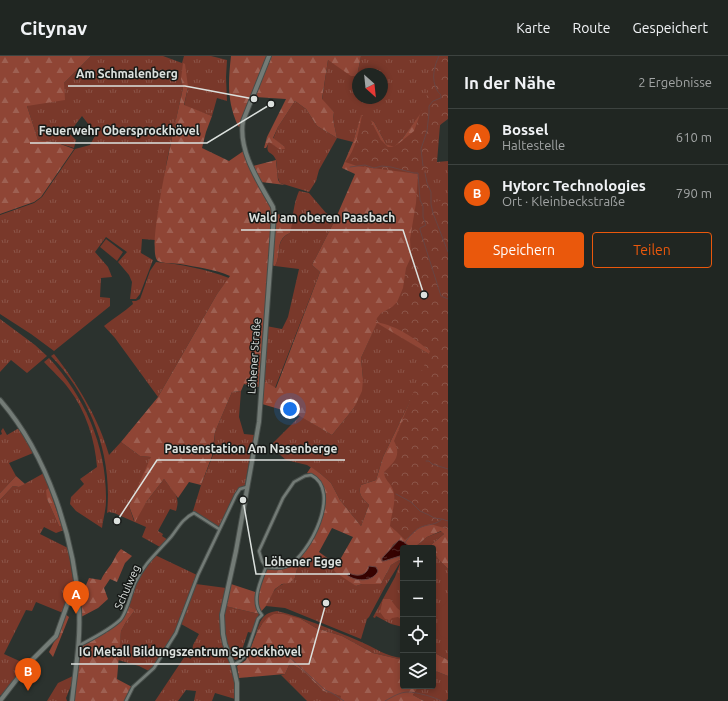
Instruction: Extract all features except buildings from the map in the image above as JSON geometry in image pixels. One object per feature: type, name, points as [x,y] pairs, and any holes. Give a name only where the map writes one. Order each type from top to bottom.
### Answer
[{"type":"street","name":"Löhener Straße","points":[[237,701],[237,683],[233,665],[225,644],[222,615],[236,551],[259,422],[274,214],[273,207],[252,166],[242,136],[242,131],[243,121],[269,56]]},
{"type":"street","points":[[0,400],[14,416],[41,463],[49,482],[69,543],[79,610],[78,646],[72,701]]},
{"type":"street","points":[[311,475],[317,478],[323,489],[323,510],[314,532],[305,548],[293,562],[279,568],[266,567],[262,561],[259,551],[283,498],[294,482],[305,476],[311,475]]},
{"type":"street","points":[[126,701],[133,687],[154,668],[176,633],[198,575],[219,529],[240,489],[247,487]]},
{"type":"street","name":"Schulweg","points":[[78,646],[102,633],[120,619],[124,614],[135,583],[142,569],[188,516],[194,512],[219,529]]},
{"type":"street","points":[[233,665],[246,655],[258,619],[262,615],[259,611],[256,593],[266,567]]},
{"type":"street","points":[[0,701],[31,661],[56,636],[71,594],[77,590]]},
{"type":"green space","points":[[0,56],[90,57],[64,83],[65,100],[27,106],[38,140],[55,142],[74,149],[41,197],[34,202],[0,214]]},
{"type":"green space","points":[[90,56],[163,56],[182,63],[184,56],[211,56],[227,60],[227,101],[217,98],[212,116],[184,106],[188,87],[181,79],[183,88],[167,160],[155,240],[142,239],[141,253],[153,260],[140,294],[136,299],[130,299],[132,282],[129,275],[118,262],[127,252],[106,237],[95,252],[108,267],[112,277],[101,278],[100,297],[110,298],[110,306],[54,351],[0,314],[0,215],[34,203],[42,197],[75,149],[90,145],[96,134],[82,116],[69,133],[76,140],[74,148],[55,142],[38,140],[27,106],[64,83]]},
{"type":"green space","points":[[231,56],[267,56],[242,120],[241,128],[238,126],[234,117],[230,100],[229,75]]},
{"type":"green space","points":[[270,56],[361,56],[359,68],[352,68],[352,76],[328,60],[322,99],[334,112],[333,119],[337,138],[317,126],[306,109],[295,101],[278,127],[273,138],[284,146],[285,149],[279,149],[269,142],[266,148],[264,148],[267,137],[286,99],[255,97]]},
{"type":"green space","points":[[361,56],[448,56],[448,119],[440,125],[437,162],[448,161],[448,295],[421,232],[426,107],[394,148],[386,144],[374,122],[361,116],[353,142],[337,138],[333,119],[334,112],[322,100],[328,60],[352,73],[352,104],[388,104],[388,68],[359,68]]},
{"type":"green space","points":[[430,56],[448,56],[448,117],[442,121],[439,127],[437,163],[424,171],[431,193],[431,203],[448,199],[448,529],[430,524],[417,529],[405,540],[390,526],[394,494],[384,472],[396,458],[397,451],[394,441],[430,351],[399,330],[376,322],[381,313],[392,307],[397,302],[403,288],[406,268],[411,257],[410,239],[416,203],[418,174],[357,166],[345,162],[352,152],[362,115],[369,117],[381,140],[388,147],[393,147],[398,144],[414,131],[428,92],[431,71]]},
{"type":"green space","points":[[183,63],[185,64],[188,87],[184,105],[212,116],[202,148],[229,161],[245,150],[271,207],[272,214],[259,387],[244,384],[241,391],[232,392],[215,432],[212,456],[201,485],[189,482],[178,498],[164,479],[147,501],[135,522],[129,506],[151,457],[140,456],[121,442],[158,397],[217,294],[230,276],[205,268],[160,262],[158,261],[155,252],[155,233],[159,208],[183,88],[181,79]]},
{"type":"green space","points":[[295,101],[306,109],[317,126],[337,138],[319,170],[316,181],[309,192],[280,183],[276,160],[267,149],[269,141],[275,146],[284,146],[273,139],[278,127]]},
{"type":"green space","points":[[426,106],[421,232],[448,295],[448,569],[436,556],[436,545],[432,545],[444,534],[441,531],[427,537],[417,545],[408,545],[399,540],[393,545],[384,561],[400,556],[400,560],[391,565],[381,584],[362,584],[356,586],[335,572],[327,562],[323,564],[314,559],[306,562],[297,569],[295,578],[289,583],[282,584],[275,589],[266,606],[259,614],[225,606],[231,584],[258,593],[267,569],[273,570],[285,568],[291,565],[300,557],[308,546],[322,518],[325,503],[324,490],[319,479],[307,473],[311,467],[331,483],[340,500],[361,526],[369,505],[360,494],[361,485],[376,480],[383,457],[432,356],[377,323],[361,358],[363,379],[362,391],[354,408],[332,435],[296,414],[262,404],[263,380],[276,388],[320,272],[312,265],[335,220],[355,174],[342,168],[353,142],[361,115],[374,122],[386,144],[394,147],[402,139]],"holes":[[[332,528],[353,537],[337,565],[319,552]]]},
{"type":"green space","points":[[276,160],[278,180],[280,183],[285,185],[261,182],[253,166]]},
{"type":"green space","points":[[299,191],[309,193],[326,213],[335,220],[312,265],[320,272],[275,388],[263,380],[266,326],[282,329],[288,317],[299,269],[275,266],[280,244],[285,236],[290,233],[294,206]]},
{"type":"green space","points":[[275,214],[294,216],[290,233],[282,239],[280,243],[275,266],[271,265]]},
{"type":"green space","points":[[106,239],[123,252],[117,261],[100,247]]},
{"type":"green space","points":[[156,262],[193,267],[229,278],[217,294],[158,397],[115,338],[104,326],[133,304],[132,301],[140,299],[150,271]]},
{"type":"green space","points":[[0,319],[35,345],[47,356],[27,373],[11,360],[0,372]]},
{"type":"green space","points":[[377,322],[432,356],[383,457],[376,480],[361,485],[360,494],[369,505],[361,526],[340,500],[331,483],[321,474],[307,465],[286,460],[270,446],[300,416],[332,435],[354,408],[363,379],[361,358]]},
{"type":"green space","points":[[54,354],[79,389],[99,428],[109,455],[121,442],[140,456],[152,457],[129,506],[134,521],[164,479],[177,497],[178,501],[176,511],[170,509],[158,531],[168,540],[160,547],[142,537],[146,527],[114,513],[107,513],[108,492],[106,470],[96,428],[88,409],[77,390],[65,372],[51,356]]},
{"type":"green space","points":[[49,358],[62,373],[83,406],[98,442],[103,461],[105,481],[106,504],[102,528],[76,511],[70,504],[71,497],[84,484],[80,479],[97,467],[96,457],[92,436],[85,416],[66,385],[44,362]]},
{"type":"green space","points":[[241,391],[239,417],[244,434],[254,435],[245,485],[236,492],[219,527],[193,511],[201,485],[213,455],[215,432],[232,392]]},
{"type":"green space","points":[[3,428],[7,435],[19,428],[33,453],[9,463],[16,476],[0,493],[0,435],[2,434],[1,431]]},
{"type":"green space","points":[[44,473],[49,488],[47,499],[59,526],[62,526],[64,530],[56,533],[44,527],[40,534],[68,548],[74,586],[70,589],[63,613],[36,602],[32,611],[26,610],[4,654],[26,664],[2,696],[0,695],[0,500],[13,486],[19,487]]},
{"type":"green space","points":[[16,476],[25,484],[19,487],[13,486],[0,500],[0,493]]},
{"type":"green space","points":[[49,488],[62,526],[59,526],[47,499],[46,490]]},
{"type":"green space","points":[[442,531],[444,534],[432,545],[417,545],[427,537]]},
{"type":"green space","points":[[121,549],[132,556],[125,563],[117,582],[110,579],[104,588],[108,599],[98,608],[81,617],[80,599],[89,578],[101,580]]},
{"type":"green space","points":[[155,555],[197,575],[176,630],[154,667],[149,671],[139,666],[118,660],[121,631],[135,610],[128,606],[142,573]]},
{"type":"green space","points":[[436,556],[448,569],[448,660],[436,654]]},
{"type":"green space","points":[[314,559],[323,564],[327,562],[356,586],[362,584],[381,584],[391,565],[400,560],[400,563],[367,619],[361,639],[285,608],[266,606],[276,589],[281,585],[290,582],[295,578],[297,569],[306,562]]},
{"type":"green space","points":[[400,564],[400,626],[391,624],[376,616],[375,618],[373,617],[395,577]]},
{"type":"green space","points":[[196,584],[226,588],[221,612],[221,634],[235,679],[235,699],[215,693],[212,701],[194,701],[196,691],[186,690],[178,701],[155,701],[185,656],[191,659],[193,645],[199,634],[181,624]]},
{"type":"green space","points":[[383,599],[390,599],[400,610],[400,619],[398,617],[390,620],[385,619],[380,612]]},
{"type":"green space","points":[[448,600],[447,639],[441,636],[437,629],[438,611]]},
{"type":"green space","points":[[128,606],[135,610],[121,631],[117,679],[132,687],[124,701],[74,701],[81,646],[121,620]]},
{"type":"green space","points":[[225,606],[259,614],[252,633],[248,632],[242,650],[246,651],[235,660],[226,641],[224,626]]},
{"type":"green space","points":[[277,611],[319,624],[386,654],[400,658],[400,659],[373,653],[342,636],[316,628],[301,619],[262,624],[256,634],[262,618],[272,612]]},
{"type":"green space","points":[[65,614],[69,617],[53,657],[49,652]]},
{"type":"green space","points":[[274,614],[283,614],[301,619],[316,628],[342,636],[373,653],[400,659],[400,689],[417,689],[413,695],[424,701],[340,701],[341,696],[323,691],[303,671],[290,663],[285,674],[239,678],[237,666],[246,660],[256,634],[267,618]]},
{"type":"green space","points":[[436,654],[448,660],[448,676],[436,671]]},
{"type":"green space","points":[[290,663],[303,671],[323,691],[342,696],[340,701],[307,701],[281,675],[285,674]]},
{"type":"green space","points":[[436,671],[448,676],[448,699],[446,701],[424,701],[413,695],[417,689],[436,689]]},
{"type":"green space","points":[[73,676],[73,681],[66,698],[67,701],[47,701],[58,683]]},
{"type":"water","points":[[399,540],[405,542],[407,545],[400,545],[400,556],[384,561],[382,561],[382,558]]},
{"type":"water","points":[[369,566],[376,567],[378,571],[376,575],[368,579],[359,580],[347,575],[349,573],[355,575],[364,574]]},
{"type":"waterway","points":[[423,166],[421,149],[427,131],[429,106],[433,101],[441,98],[434,81],[435,68],[439,56]]},
{"type":"waterway","points":[[350,167],[365,165],[374,168],[382,166],[418,173],[420,200],[423,206],[423,217],[426,225],[420,228],[420,230],[441,296],[448,299]]},
{"type":"waterway","points":[[425,173],[431,192],[433,213],[448,252]]},
{"type":"waterway","points":[[426,461],[448,469]]},
{"type":"waterway","points":[[396,494],[411,502],[420,511],[434,518],[442,519]]},
{"type":"waterway","points":[[405,543],[408,538],[421,527],[435,523],[442,519],[448,521]]},
{"type":"waterway","points":[[286,654],[325,690],[344,701]]},
{"type":"waterway","points":[[385,701],[393,696],[405,692],[425,695],[442,701]]},
{"type":"place","name":"Am Schmalenberg","points":[[254,99]]},
{"type":"place","name":"Feuerwehr Obersprockhövel","points":[[271,104]]},
{"type":"place","name":"Wald am oberen Paasbach","points":[[424,295]]},
{"type":"place","name":"Löhener Egge","points":[[243,500]]},
{"type":"place","name":"Pausenstation Am Nasenberge","points":[[117,521]]},
{"type":"place","name":"IG Metall Bildungszentrum Sprockhövel","points":[[326,603]]},
{"type":"place","name":"Bossel","points":[[76,614]]},
{"type":"place","name":"Hytorc Technologies","points":[[28,691]]}]
